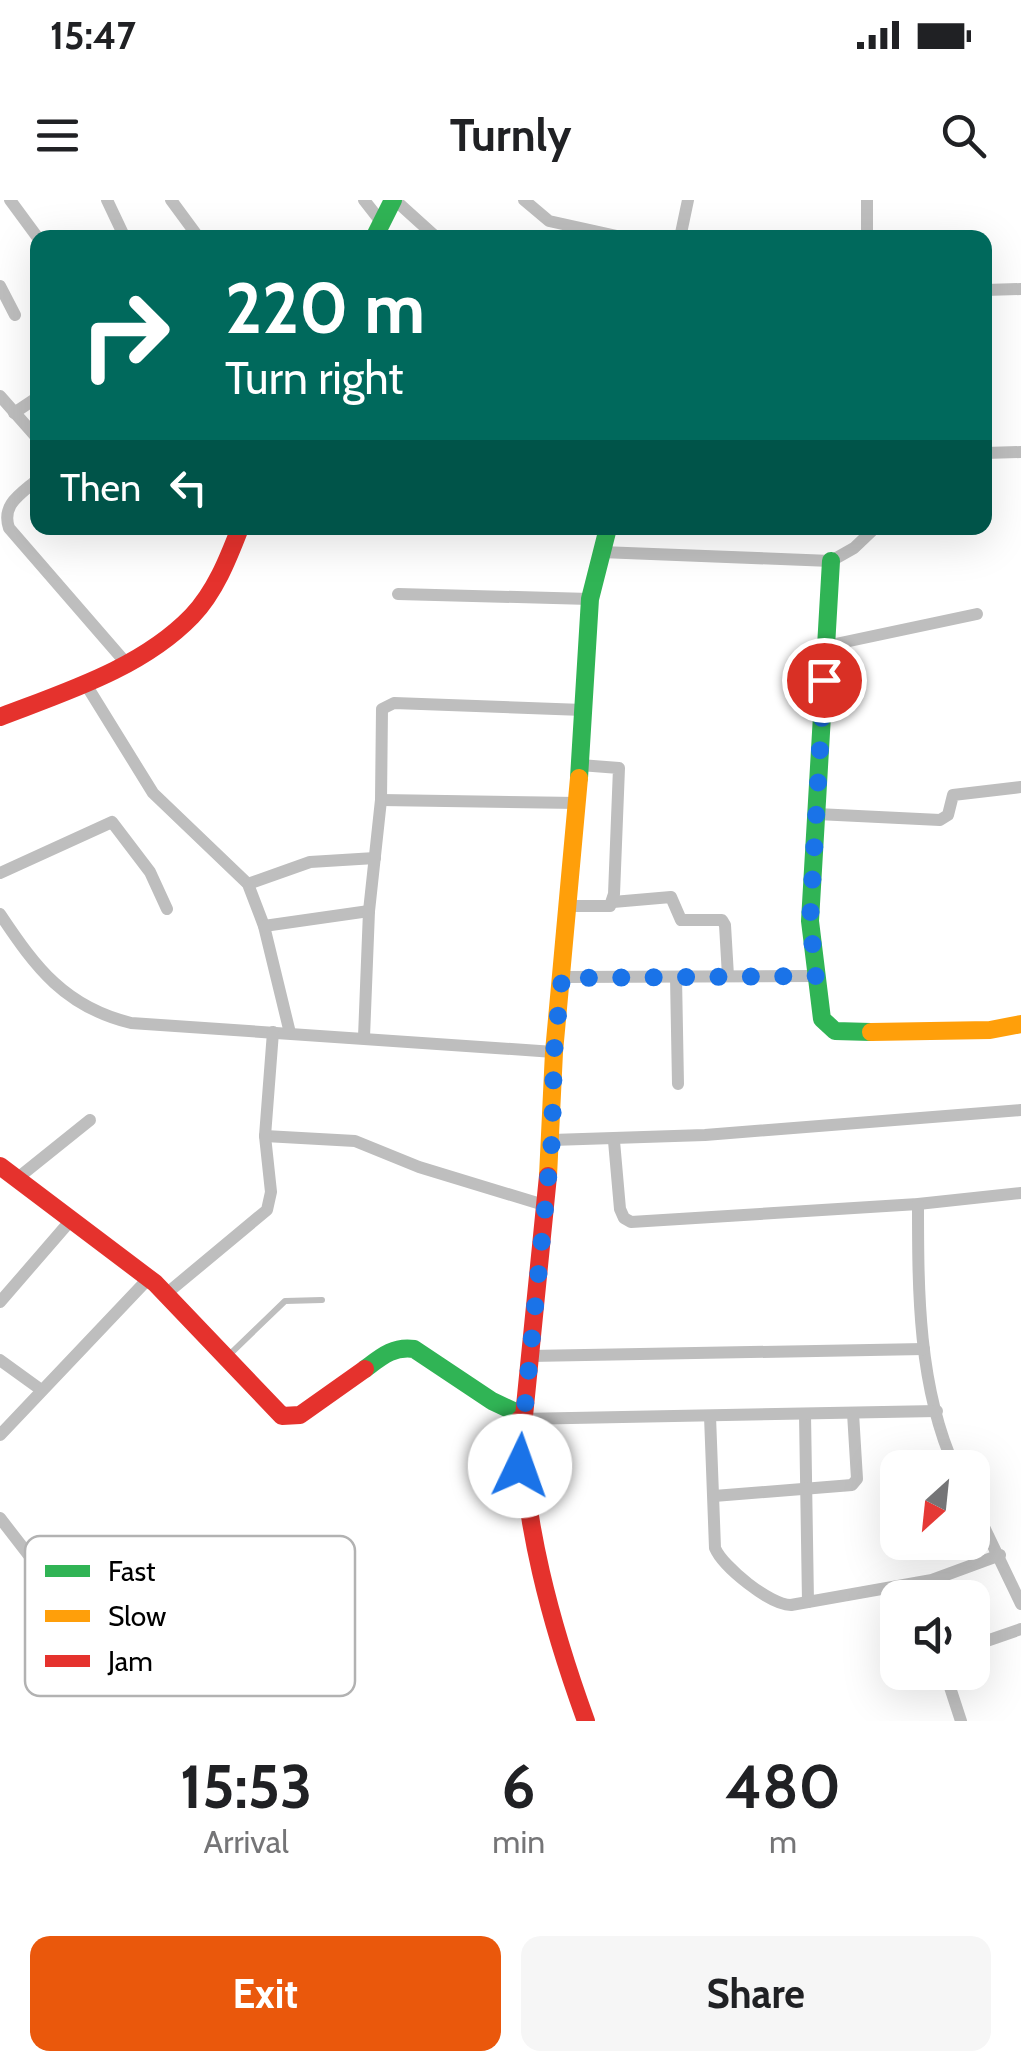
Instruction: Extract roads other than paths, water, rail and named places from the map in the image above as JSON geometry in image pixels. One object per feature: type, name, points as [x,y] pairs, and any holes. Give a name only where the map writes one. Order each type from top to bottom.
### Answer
[{"type":"street","points":[[10,200],[32,230]]},
{"type":"street","points":[[107,200],[122,230]]},
{"type":"street","points":[[171,200],[192,230]]},
{"type":"street","points":[[364,200],[378,230]]},
{"type":"street","points":[[378,230],[394,200],[428,230]]},
{"type":"street","points":[[524,200],[550,222],[588,230]]},
{"type":"street","points":[[682,230],[688,200]]},
{"type":"street","points":[[867,200],[867,230]]},
{"type":"street","points":[[0,286],[16,315]]},
{"type":"street","points":[[992,290],[1021,289]]},
{"type":"street","points":[[0,396],[30,429]]},
{"type":"street","points":[[14,412],[30,401]]},
{"type":"street","points":[[992,452],[1021,452]]},
{"type":"street","points":[[30,486],[10,503],[5,518],[9,528],[126,662]]},
{"type":"street","points":[[0,717],[126,662],[193,615],[222,570],[237,535]]},
{"type":"street","points":[[586,1721],[554,1626],[524,1504],[522,1418],[552,1140],[554,1052],[578,803],[590,599],[606,535]]},
{"type":"street","points":[[602,552],[831,561],[868,535]]},
{"type":"street","points":[[831,561],[810,921],[822,1019],[835,1031],[990,1030],[1021,1024]]},
{"type":"street","points":[[398,594],[590,599]]},
{"type":"street","points":[[826,646],[977,614]]},
{"type":"street","points":[[85,683],[153,792],[248,884],[264,926],[290,1032]]},
{"type":"street","points":[[364,1038],[369,911],[381,800],[380,716],[386,704],[584,710]]},
{"type":"street","points":[[580,765],[619,768],[620,772],[614,902]]},
{"type":"street","points":[[817,814],[940,820],[948,815],[952,796],[1021,787]]},
{"type":"street","points":[[381,800],[578,803]]},
{"type":"street","points":[[0,873],[112,822],[150,872],[167,909]]},
{"type":"street","points":[[248,884],[310,862],[375,858]]},
{"type":"street","points":[[569,906],[606,906],[671,897],[680,920],[722,920],[726,925],[728,976]]},
{"type":"street","points":[[264,926],[369,911]]},
{"type":"street","points":[[0,914],[4,932],[62,993],[114,1019],[554,1052]]},
{"type":"street","points":[[562,978],[816,976]]},
{"type":"street","points":[[676,977],[678,1084]]},
{"type":"street","points":[[166,1294],[266,1210],[271,1192],[265,1136],[273,1032]]},
{"type":"street","points":[[552,1140],[614,1140],[1021,1110]]},
{"type":"street","points":[[19,1177],[90,1120]]},
{"type":"street","points":[[265,1136],[355,1141],[420,1167],[544,1205]]},
{"type":"street","points":[[614,1140],[620,1209],[631,1222],[918,1204],[1021,1193]]},
{"type":"street","points":[[0,1166],[149,1278],[278,1413],[288,1418],[300,1415],[401,1347],[426,1356],[522,1418],[937,1411]]},
{"type":"street","points":[[918,1204],[924,1349],[949,1450]]},
{"type":"street","points":[[0,1302],[71,1220]]},
{"type":"street","points":[[0,1435],[149,1278]]},
{"type":"street","points":[[530,1356],[924,1349]]},
{"type":"street","points":[[0,1360],[40,1390]]},
{"type":"street","points":[[714,1496],[807,1491],[856,1482],[853,1413]]},
{"type":"street","points":[[805,1414],[808,1602]]},
{"type":"street","points":[[710,1416],[715,1548],[722,1561],[774,1602],[790,1605],[932,1580],[1000,1556]]},
{"type":"street","points":[[0,1518],[25,1550]]},
{"type":"street","points":[[990,1537],[1021,1604]]},
{"type":"street","points":[[990,1640],[1021,1629]]},
{"type":"street","points":[[952,1690],[961,1721]]},
{"type":"lane","points":[[226,1358],[285,1301],[322,1300]]}]
